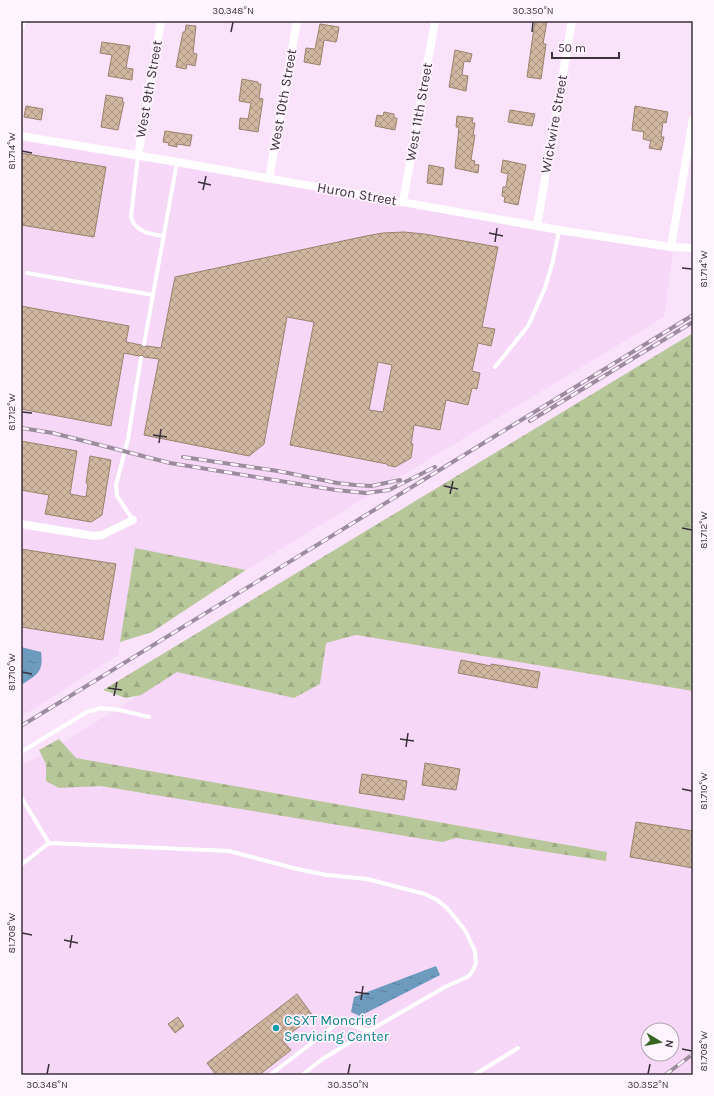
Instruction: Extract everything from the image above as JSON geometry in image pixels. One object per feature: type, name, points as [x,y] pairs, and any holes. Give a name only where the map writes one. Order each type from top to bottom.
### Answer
[{"type":"street","points":[[21,26],[22,21]]},
{"type":"street","name":"West 9th Street","points":[[138,156],[161,21]]},
{"type":"street","name":"West 10th Street","points":[[269,179],[297,21]]},
{"type":"street","name":"West 11th Street","points":[[403,202],[435,21]]},
{"type":"street","name":"Wickwire Street","points":[[537,226],[572,21]]},
{"type":"street","points":[[671,247],[693,120]]},
{"type":"street","name":"Huron Street","points":[[21,136],[177,162],[559,230],[671,247],[693,248]]},
{"type":"street","points":[[21,524],[94,536],[102,535],[132,520]]},
{"type":"lane","points":[[138,156],[131,217],[133,223],[144,232],[164,236]]},
{"type":"lane","points":[[144,344],[177,162]]},
{"type":"lane","points":[[495,367],[528,326],[545,288],[553,261],[559,230]]},
{"type":"lane","points":[[28,273],[153,295]]},
{"type":"lane","points":[[132,520],[117,496],[116,485],[128,439],[141,358]]},
{"type":"lane","points":[[21,752],[87,712],[101,708],[113,708],[149,717]]},
{"type":"lane","points":[[21,797],[49,843]]},
{"type":"lane","points":[[21,865],[49,843],[229,851],[297,870],[367,879],[424,894],[437,900],[447,908],[465,930],[475,951],[476,963],[469,976],[445,987],[369,1031],[321,1060],[302,1075]]},
{"type":"lane","points":[[270,1075],[338,1023],[345,1023],[369,1031]]},
{"type":"lane","points":[[474,1075],[518,1048]]},
{"type":"shaded area","points":[[21,140],[673,252],[664,317],[246,570],[135,549],[118,655],[21,717]]},
{"type":"shaded area","points":[[356,635],[693,691],[693,1070],[686,1075],[21,1075],[21,766],[62,743],[177,672],[294,698],[320,684],[326,643]]},
{"type":"green space","points":[[693,333],[693,691],[356,635],[326,643],[320,684],[294,698],[177,672],[141,695],[126,698],[103,690]]},
{"type":"green space","points":[[135,548],[246,570],[152,632],[120,642]]},
{"type":"green space","points":[[59,739],[76,758],[607,852],[606,861],[456,838],[442,842],[100,786],[59,788],[46,781],[46,764],[39,750]]},
{"type":"water","points":[[21,647],[41,652],[42,659],[38,672],[21,685]]},
{"type":"water","points":[[436,966],[440,975],[360,1016],[351,1012],[354,997]]},
{"type":"building","points":[[535,21],[547,21],[543,44],[546,44],[541,79],[527,77]]},
{"type":"building","points":[[320,24],[339,27],[336,42],[324,40],[320,65],[304,62],[306,48],[315,49]]},
{"type":"building","points":[[186,25],[196,26],[193,53],[197,54],[195,66],[187,64],[186,69],[176,67],[183,32],[185,32]]},
{"type":"building","points":[[102,42],[130,46],[126,68],[133,69],[132,80],[108,76],[112,55],[100,53]]},
{"type":"building","points":[[455,50],[472,54],[470,62],[464,61],[462,75],[468,76],[466,91],[449,87]]},
{"type":"building","points":[[242,79],[261,84],[259,98],[263,99],[258,132],[239,129],[240,118],[248,119],[251,103],[239,101]]},
{"type":"building","points":[[106,95],[123,98],[122,102],[124,102],[118,130],[101,127]]},
{"type":"building","points":[[26,106],[43,109],[41,120],[24,117]]},
{"type":"building","points":[[635,106],[668,112],[666,123],[663,122],[661,137],[664,137],[661,150],[649,148],[651,141],[643,139],[644,132],[632,130]]},
{"type":"building","points":[[510,110],[535,114],[532,126],[508,122]]},
{"type":"building","points":[[384,112],[394,114],[394,118],[397,118],[395,130],[375,126],[377,115],[383,116]]},
{"type":"building","points":[[457,116],[473,118],[472,123],[475,123],[473,135],[475,135],[471,160],[475,161],[474,164],[479,165],[478,173],[455,168],[459,127],[456,127]]},
{"type":"building","points":[[165,131],[192,135],[190,146],[177,144],[177,147],[163,142]]},
{"type":"building","points":[[21,153],[106,167],[94,237],[21,225]]},
{"type":"building","points":[[503,160],[526,165],[518,205],[504,202],[505,197],[502,196],[503,187],[506,187],[508,174],[501,172]]},
{"type":"building","points":[[429,165],[444,168],[442,185],[427,183]]},
{"type":"building","points":[[404,232],[424,234],[498,247],[482,327],[495,329],[491,346],[478,343],[472,371],[480,373],[477,389],[472,388],[468,405],[446,400],[440,430],[414,425],[411,444],[413,444],[411,458],[395,467],[387,464],[290,445],[314,322],[287,317],[264,444],[249,456],[144,435],[159,359],[144,357],[142,355],[139,356],[124,353],[111,426],[21,409],[21,306],[129,326],[126,342],[144,347],[161,348],[175,277],[383,233]],"holes":[[[378,362],[392,365],[383,412],[369,410]]]},
{"type":"building","points":[[21,441],[77,451],[70,494],[86,497],[88,483],[86,483],[90,456],[111,460],[102,515],[91,522],[45,514],[49,495],[21,490]]},
{"type":"building","points":[[21,549],[116,564],[103,640],[21,627]]},
{"type":"building","points":[[461,660],[491,666],[491,664],[540,672],[537,688],[458,673]]},
{"type":"building","points":[[425,763],[460,769],[456,790],[422,785]]},
{"type":"building","points":[[362,774],[407,781],[404,800],[359,793]]},
{"type":"building","points":[[636,822],[693,831],[693,868],[630,857]]},
{"type":"building","name":"CSXT Moncrief Servicing Center","points":[[297,994],[313,1016],[282,1040],[291,1050],[259,1075],[216,1075],[207,1063]]},
{"type":"building","points":[[178,1017],[184,1026],[175,1033],[168,1024]]},
{"type":"railway","points":[[21,726],[693,315]]},
{"type":"railway","points":[[530,421],[693,322]]},
{"type":"railway","points":[[21,428],[53,433],[170,463],[336,490],[366,493],[389,490],[435,467]]},
{"type":"railway","points":[[183,457],[278,471],[337,483],[355,485],[371,486],[400,480]]},
{"type":"railway","points":[[665,1075],[693,1054]]},
{"type":"place","name":"CSXT Moncrief Servicing Center","points":[[276,1028]]}]
